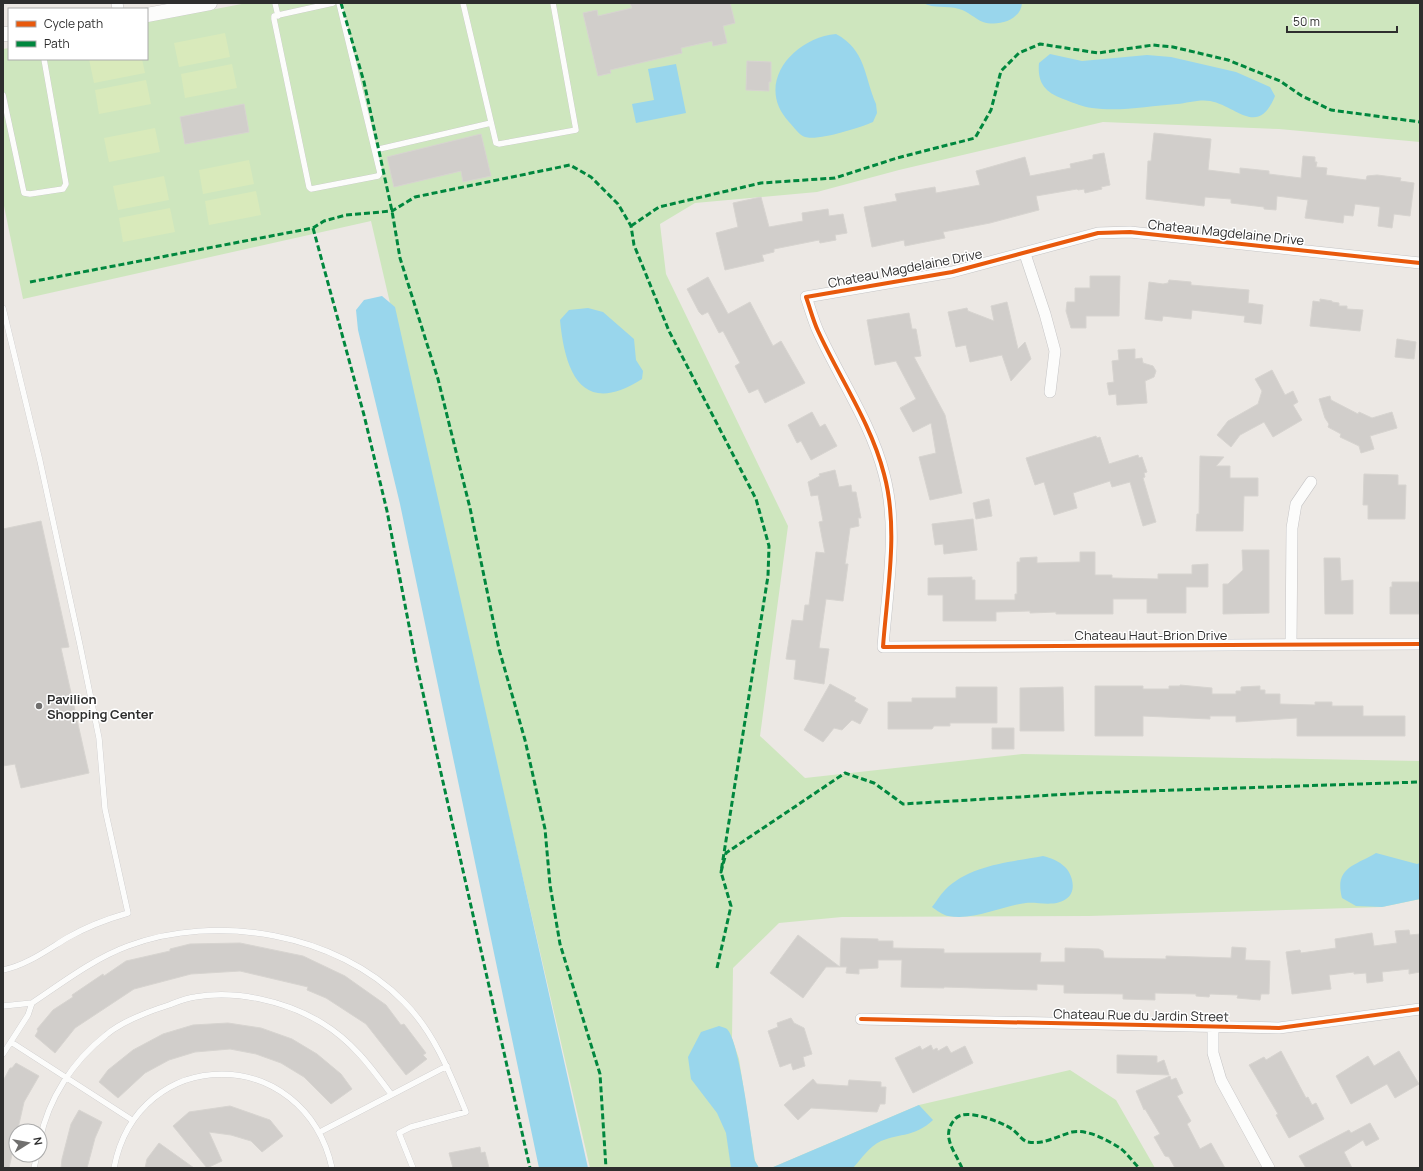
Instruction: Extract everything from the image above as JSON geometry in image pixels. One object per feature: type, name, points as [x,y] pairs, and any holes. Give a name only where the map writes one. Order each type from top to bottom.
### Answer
[{"type":"street","points":[[148,15],[210,3]]},
{"type":"street","name":"Chateau Magdelaine Drive","points":[[883,647],[892,543],[891,515],[884,474],[869,430],[817,330],[806,296],[952,272],[1098,234],[1130,232],[1420,263]]},
{"type":"street","points":[[1025,254],[1045,314],[1055,352],[1050,392]]},
{"type":"street","points":[[1292,645],[1292,528],[1296,504],[1311,482]]},
{"type":"street","name":"Chateau Haut-Brion Drive","points":[[883,647],[1420,644]]},
{"type":"street","name":"Chateau Rue du Jardin Street","points":[[860,1019],[1279,1028],[1420,1009]]},
{"type":"street","points":[[1213,1027],[1212,1054],[1221,1080],[1269,1168]]},
{"type":"lane","points":[[275,3],[278,16]]},
{"type":"lane","points":[[333,3],[278,16],[274,19],[309,187],[311,189],[378,176],[380,173],[339,3]]},
{"type":"lane","points":[[463,3],[496,143],[499,144],[575,130],[577,128],[553,3]]},
{"type":"lane","points":[[3,95],[24,193],[30,194],[63,189],[66,184],[44,60]]},
{"type":"lane","points":[[375,150],[492,123]]},
{"type":"lane","points":[[3,308],[40,462],[95,715],[99,738],[105,809],[128,913],[106,919],[69,937],[36,958],[3,970]]},
{"type":"lane","points":[[3,1006],[32,1003],[96,961],[127,946],[163,936],[187,932],[224,930],[253,931],[288,939],[320,949],[359,968],[384,985],[404,1002],[431,1037],[447,1066],[466,1112],[411,1126],[399,1133],[413,1168]]},
{"type":"lane","points":[[44,1123],[54,1100],[76,1064],[107,1034],[150,1011],[194,997],[236,995],[282,1004],[322,1023],[343,1038],[364,1058],[391,1094]]},
{"type":"lane","points":[[3,1054],[28,1015],[32,1003]]},
{"type":"lane","points":[[11,1042],[132,1120]]},
{"type":"lane","points":[[320,1132],[447,1066]]},
{"type":"lane","points":[[114,1168],[118,1148],[132,1120],[154,1097],[182,1081],[213,1074],[245,1076],[275,1087],[301,1106],[320,1132],[328,1151],[332,1168]]},
{"type":"green space","points":[[247,3],[1420,3],[1420,142],[1279,129],[1103,122],[899,170],[817,192],[695,203],[660,224],[666,274],[788,526],[760,736],[805,778],[1022,754],[1420,761],[1420,899],[1382,907],[1089,916],[842,917],[779,923],[733,968],[732,1038],[739,1059],[755,1161],[759,1168],[590,1168],[371,221],[23,299],[3,201],[3,49],[8,48],[8,60],[148,60],[148,22]]},
{"type":"green space","points":[[225,33],[230,57],[179,67],[174,43]]},
{"type":"green space","points":[[89,60],[142,60],[145,73],[94,83]]},
{"type":"green space","points":[[232,64],[237,88],[185,98],[181,74]]},
{"type":"green space","points":[[146,80],[151,104],[99,114],[95,90]]},
{"type":"green space","points":[[155,128],[160,152],[109,162],[104,138]]},
{"type":"green space","points":[[249,160],[254,184],[203,194],[199,170]]},
{"type":"green space","points":[[164,176],[169,200],[118,210],[113,186]]},
{"type":"green space","points":[[256,191],[261,215],[209,225],[205,201]]},
{"type":"green space","points":[[170,208],[175,232],[123,242],[119,218]]},
{"type":"green space","points":[[1070,1070],[1116,1100],[1155,1168],[771,1168],[919,1105]]},
{"type":"water","points":[[923,3],[1022,3],[1018,14],[1013,18],[1002,23],[995,24],[983,22],[959,9],[931,6]]},
{"type":"water","points":[[836,34],[846,40],[859,56],[876,104],[877,113],[873,122],[858,127],[829,136],[811,138],[805,137],[789,122],[779,107],[776,93],[777,79],[783,65],[793,54],[806,44],[820,37]]},
{"type":"water","points":[[1050,54],[1082,61],[1147,55],[1171,57],[1236,72],[1270,87],[1275,96],[1268,108],[1261,115],[1254,117],[1246,116],[1210,101],[1123,109],[1102,109],[1089,107],[1079,105],[1059,97],[1044,87],[1041,82],[1039,63]]},
{"type":"water","points":[[676,64],[686,113],[636,123],[632,104],[654,100],[648,69]]},
{"type":"water","points":[[382,296],[395,307],[588,1168],[539,1168],[400,504],[358,330],[356,310],[364,300]]},
{"type":"water","points":[[588,308],[603,312],[634,339],[636,360],[643,371],[642,379],[622,390],[605,393],[591,391],[581,384],[573,372],[567,357],[560,320],[569,310]]},
{"type":"water","points":[[1376,853],[1417,864],[1420,863],[1420,899],[1382,907],[1356,906],[1342,898],[1340,888],[1341,880],[1344,874],[1354,865]]},
{"type":"water","points":[[1043,856],[1060,863],[1068,870],[1070,874],[1073,883],[1072,892],[1062,901],[1052,904],[1026,903],[978,915],[958,917],[946,915],[932,907],[945,890],[966,875],[991,866]]},
{"type":"water","points":[[719,1026],[727,1029],[732,1037],[741,1070],[755,1161],[759,1168],[731,1168],[726,1133],[717,1113],[691,1079],[688,1057],[701,1032]]},
{"type":"water","points":[[919,1105],[933,1120],[914,1132],[888,1138],[877,1143],[853,1168],[771,1168]]},
{"type":"building","points":[[630,3],[730,3],[735,23],[723,26],[727,43],[713,46],[712,41],[681,48],[682,53],[610,70],[611,73],[598,76],[583,13],[597,10],[598,16],[632,8]]},
{"type":"building","points":[[747,61],[771,62],[771,82],[769,82],[769,91],[746,90]]},
{"type":"building","points":[[244,104],[249,132],[185,144],[180,117]]},
{"type":"building","points":[[1154,133],[1211,139],[1208,170],[1240,174],[1240,168],[1269,171],[1269,174],[1301,178],[1303,156],[1315,157],[1315,162],[1317,162],[1316,167],[1327,168],[1326,175],[1366,180],[1367,176],[1377,175],[1401,178],[1400,181],[1414,183],[1410,216],[1394,214],[1392,228],[1378,226],[1380,207],[1355,204],[1353,216],[1344,215],[1343,223],[1305,218],[1308,200],[1277,196],[1276,210],[1231,203],[1231,199],[1205,197],[1204,206],[1146,199],[1148,161],[1151,161]]},
{"type":"building","points":[[481,134],[491,176],[463,182],[461,171],[394,187],[387,157]]},
{"type":"building","points":[[1104,153],[1110,185],[1101,187],[1102,189],[1085,193],[1084,189],[1077,189],[1036,196],[1039,210],[990,223],[943,232],[945,238],[905,246],[904,240],[872,247],[864,207],[897,201],[895,194],[935,187],[936,193],[980,185],[976,171],[1025,157],[1030,176],[1071,168],[1070,164],[1093,159],[1093,155]]},
{"type":"building","points":[[761,197],[769,227],[803,221],[802,213],[828,209],[829,216],[843,214],[847,233],[835,235],[836,240],[820,243],[819,240],[774,249],[774,252],[762,255],[764,261],[725,270],[716,233],[738,227],[733,203]]},
{"type":"building","points":[[1090,276],[1120,276],[1119,316],[1086,316],[1086,328],[1071,328],[1066,311],[1067,302],[1075,302],[1075,288],[1090,288]]},
{"type":"building","points":[[708,277],[728,314],[750,302],[773,346],[781,341],[805,383],[765,403],[758,389],[749,393],[735,366],[740,363],[723,331],[719,333],[708,312],[702,315],[699,312],[687,289]]},
{"type":"building","points":[[1169,280],[1191,282],[1191,285],[1249,290],[1248,303],[1263,305],[1261,324],[1244,322],[1245,316],[1192,310],[1191,319],[1163,316],[1162,321],[1145,319],[1149,282],[1163,284],[1168,283]]},
{"type":"building","points":[[1320,299],[1339,303],[1339,306],[1347,306],[1347,309],[1363,310],[1360,331],[1310,326],[1313,301],[1320,302]]},
{"type":"building","points":[[1007,302],[1018,349],[1025,342],[1031,359],[1011,381],[1002,355],[970,362],[966,345],[956,347],[948,312],[967,308],[968,311],[994,321],[991,306]]},
{"type":"building","points":[[909,313],[912,329],[916,329],[921,356],[914,357],[945,415],[962,493],[930,500],[919,457],[936,453],[931,423],[913,432],[900,408],[916,399],[896,361],[875,365],[867,320]]},
{"type":"building","points":[[1397,339],[1416,342],[1414,359],[1395,357]]},
{"type":"building","points":[[1135,349],[1135,359],[1142,358],[1143,363],[1153,366],[1156,371],[1154,377],[1145,381],[1147,403],[1117,405],[1116,394],[1109,395],[1107,383],[1114,382],[1112,361],[1119,360],[1118,350]]},
{"type":"building","points":[[1272,370],[1285,395],[1293,391],[1298,402],[1293,405],[1302,420],[1273,437],[1264,422],[1240,435],[1231,447],[1217,435],[1228,421],[1258,404],[1262,391],[1255,379]]},
{"type":"building","points":[[1330,396],[1331,400],[1358,414],[1359,412],[1372,418],[1392,412],[1397,428],[1370,436],[1374,449],[1361,453],[1359,446],[1340,437],[1341,434],[1328,427],[1329,424],[1325,418],[1319,399]]},
{"type":"building","points":[[812,412],[820,427],[825,424],[837,446],[811,460],[801,441],[797,443],[788,425]]},
{"type":"building","points":[[1096,436],[1097,438],[1100,437],[1109,464],[1138,455],[1139,458],[1142,457],[1147,472],[1144,473],[1145,477],[1143,478],[1156,522],[1143,526],[1130,482],[1112,487],[1110,481],[1073,493],[1077,508],[1054,515],[1044,482],[1035,485],[1026,458]]},
{"type":"building","points":[[1200,456],[1224,457],[1216,466],[1230,466],[1230,478],[1258,478],[1258,496],[1244,496],[1243,531],[1196,531],[1197,514],[1199,514]]},
{"type":"building","points":[[835,470],[839,487],[851,485],[852,492],[856,492],[861,518],[858,518],[859,526],[850,528],[845,564],[848,564],[843,601],[826,599],[819,648],[829,649],[824,684],[794,679],[796,660],[786,659],[792,620],[803,621],[805,605],[809,605],[816,552],[825,553],[819,522],[823,521],[818,495],[811,496],[808,482],[820,476],[819,474]]},
{"type":"building","points":[[1364,474],[1398,475],[1398,485],[1406,485],[1405,519],[1368,519],[1368,505],[1363,505]]},
{"type":"building","points":[[989,499],[992,516],[976,519],[973,503]]},
{"type":"building","points":[[973,519],[977,550],[944,554],[943,544],[935,545],[932,524]]},
{"type":"building","name":"Pavilion Shopping Center","points":[[41,521],[69,647],[61,648],[89,773],[21,788],[15,764],[3,766],[3,529]]},
{"type":"building","points":[[1242,550],[1269,550],[1269,613],[1223,614],[1223,584],[1228,584],[1243,570]]},
{"type":"building","points":[[1080,552],[1095,552],[1095,575],[1112,575],[1112,578],[1158,579],[1158,574],[1192,574],[1192,565],[1208,564],[1208,587],[1186,587],[1186,613],[1147,613],[1147,599],[1113,599],[1113,614],[1056,614],[1056,612],[1030,613],[1030,611],[996,612],[996,621],[943,621],[943,595],[928,595],[928,578],[972,577],[972,580],[975,580],[975,600],[1015,600],[1015,594],[1017,594],[1017,562],[1020,562],[1020,558],[1037,557],[1037,563],[1080,562]]},
{"type":"building","points":[[1324,558],[1340,558],[1341,581],[1353,580],[1353,614],[1325,614]]},
{"type":"building","points":[[1392,582],[1420,582],[1420,614],[1390,614],[1390,587],[1392,587]]},
{"type":"building","points":[[830,684],[856,698],[854,701],[868,709],[860,724],[852,720],[842,730],[834,728],[823,742],[804,730]]},
{"type":"building","points":[[1180,685],[1212,688],[1212,694],[1236,694],[1236,691],[1241,691],[1241,687],[1260,686],[1260,690],[1265,690],[1265,694],[1280,694],[1280,704],[1315,705],[1315,702],[1332,702],[1332,706],[1363,706],[1363,716],[1405,716],[1405,736],[1297,736],[1297,718],[1236,722],[1236,716],[1210,716],[1210,719],[1143,716],[1143,736],[1095,736],[1095,686],[1143,686],[1143,689],[1169,689],[1169,686]]},
{"type":"building","points":[[956,687],[997,687],[997,723],[950,723],[950,726],[934,726],[932,729],[888,729],[888,702],[912,702],[912,698],[956,698]]},
{"type":"building","points":[[1063,687],[1064,731],[1020,731],[1020,688]]},
{"type":"building","points":[[992,728],[1014,728],[1014,749],[992,749]]},
{"type":"building","points":[[1409,930],[1410,935],[1420,934],[1420,972],[1409,974],[1409,969],[1382,972],[1383,981],[1367,983],[1366,973],[1354,974],[1354,972],[1329,975],[1331,989],[1292,994],[1286,952],[1300,950],[1301,953],[1336,948],[1335,939],[1372,933],[1374,946],[1397,943],[1395,931]]},
{"type":"building","points":[[798,935],[840,967],[826,967],[803,998],[770,973]]},
{"type":"building","points":[[841,938],[893,941],[893,948],[944,949],[944,953],[1041,953],[1040,962],[1065,962],[1065,948],[1099,949],[1103,951],[1104,958],[1166,959],[1166,956],[1231,958],[1232,947],[1246,948],[1245,960],[1270,961],[1269,994],[1261,994],[1260,1000],[1237,998],[1238,995],[1210,994],[1209,997],[1196,996],[1196,994],[1155,993],[1155,1000],[1123,999],[1123,994],[1064,993],[1064,985],[1037,984],[1037,990],[901,987],[902,960],[878,960],[878,968],[859,969],[859,974],[846,973],[847,967],[840,967]]},
{"type":"building","points":[[240,943],[303,956],[345,976],[386,1005],[401,1025],[404,1024],[426,1053],[423,1055],[427,1059],[406,1075],[366,1024],[326,998],[307,990],[308,987],[240,971],[191,974],[134,989],[75,1028],[55,1053],[35,1036],[38,1031],[37,1029],[53,1010],[103,974],[104,976],[126,961],[170,951],[170,949],[190,944]]},
{"type":"building","points":[[791,1018],[794,1023],[804,1028],[812,1054],[803,1057],[805,1066],[793,1070],[791,1063],[780,1067],[768,1031],[778,1027],[777,1023]]},
{"type":"building","points":[[228,1023],[261,1028],[292,1039],[317,1054],[341,1074],[352,1089],[331,1104],[304,1077],[281,1063],[256,1054],[230,1049],[195,1052],[169,1060],[145,1073],[118,1098],[99,1082],[108,1070],[133,1050],[163,1034],[193,1025]]},
{"type":"building","points":[[931,1045],[933,1050],[937,1048],[938,1051],[947,1046],[951,1053],[965,1046],[973,1063],[913,1093],[895,1058],[920,1046],[922,1050]]},
{"type":"building","points":[[1281,1051],[1306,1098],[1308,1097],[1312,1105],[1316,1103],[1324,1119],[1289,1138],[1276,1115],[1278,1114],[1249,1065],[1264,1057],[1266,1060]]},
{"type":"building","points":[[1399,1051],[1419,1084],[1395,1098],[1387,1084],[1351,1104],[1336,1076],[1368,1056],[1374,1066]]},
{"type":"building","points":[[1117,1055],[1157,1056],[1157,1063],[1164,1060],[1169,1075],[1117,1073]]},
{"type":"building","points":[[16,1063],[39,1076],[24,1102],[19,1123],[8,1123],[8,1163],[10,1163],[9,1168],[3,1168],[3,1081],[10,1068],[12,1068]]},
{"type":"building","points":[[1170,1076],[1171,1080],[1176,1078],[1183,1093],[1177,1096],[1191,1121],[1187,1124],[1200,1149],[1211,1143],[1225,1168],[1175,1168],[1169,1157],[1165,1156],[1154,1137],[1160,1134],[1145,1109],[1144,1110],[1136,1091]]},
{"type":"building","points":[[813,1079],[817,1084],[848,1086],[849,1080],[881,1082],[881,1087],[886,1087],[885,1104],[880,1104],[877,1112],[811,1108],[798,1120],[784,1105]]},
{"type":"building","points":[[230,1106],[270,1120],[283,1136],[262,1152],[251,1141],[231,1135],[209,1132],[222,1161],[207,1168],[173,1126],[189,1112]]},
{"type":"building","points":[[79,1110],[102,1122],[95,1138],[87,1168],[61,1168],[71,1124]]},
{"type":"building","points":[[1370,1123],[1379,1139],[1366,1146],[1363,1140],[1344,1152],[1352,1168],[1306,1168],[1299,1156],[1349,1130],[1351,1133]]},
{"type":"building","points":[[159,1143],[194,1168],[145,1168],[147,1159]]},
{"type":"building","points":[[480,1147],[481,1153],[485,1152],[489,1168],[453,1168],[449,1153]]},
{"type":"marked path","points":[[341,3],[364,82],[392,211],[400,258],[438,379],[470,508],[499,649],[525,740],[545,829],[550,885],[560,944],[600,1074],[606,1168]]},
{"type":"marked path","points":[[631,226],[659,207],[761,183],[835,178],[897,158],[975,138],[991,110],[1001,71],[1019,53],[1040,44],[1098,53],[1153,45],[1173,47],[1228,60],[1280,81],[1302,96],[1331,110],[1420,122]]},
{"type":"marked path","points":[[30,282],[313,228],[324,221],[346,215],[392,211],[415,197],[570,165],[591,177],[618,204],[631,226],[634,245],[669,331],[756,499],[769,546],[768,576],[721,872],[726,853],[845,773],[874,783],[903,804],[1086,793],[1420,782]]},
{"type":"marked path","points":[[313,228],[364,415],[387,511],[416,662],[530,1168]]},
{"type":"marked path","points":[[717,968],[731,906],[721,872]]},
{"type":"marked path","points":[[962,1168],[950,1144],[949,1131],[955,1119],[960,1116],[967,1115],[975,1115],[1000,1123],[1012,1129],[1024,1140],[1034,1143],[1078,1131],[1091,1134],[1120,1148],[1139,1168]]},
{"type":"cycle path","points":[[1420,263],[1130,232],[1098,233],[952,272],[806,297],[818,331],[871,437],[884,474],[891,516],[891,560],[883,647],[1420,644]]},
{"type":"cycle path","points":[[861,1019],[1279,1028],[1420,1009]]},
{"type":"place","name":"Pavilion Shopping Center","points":[[39,706]]}]
